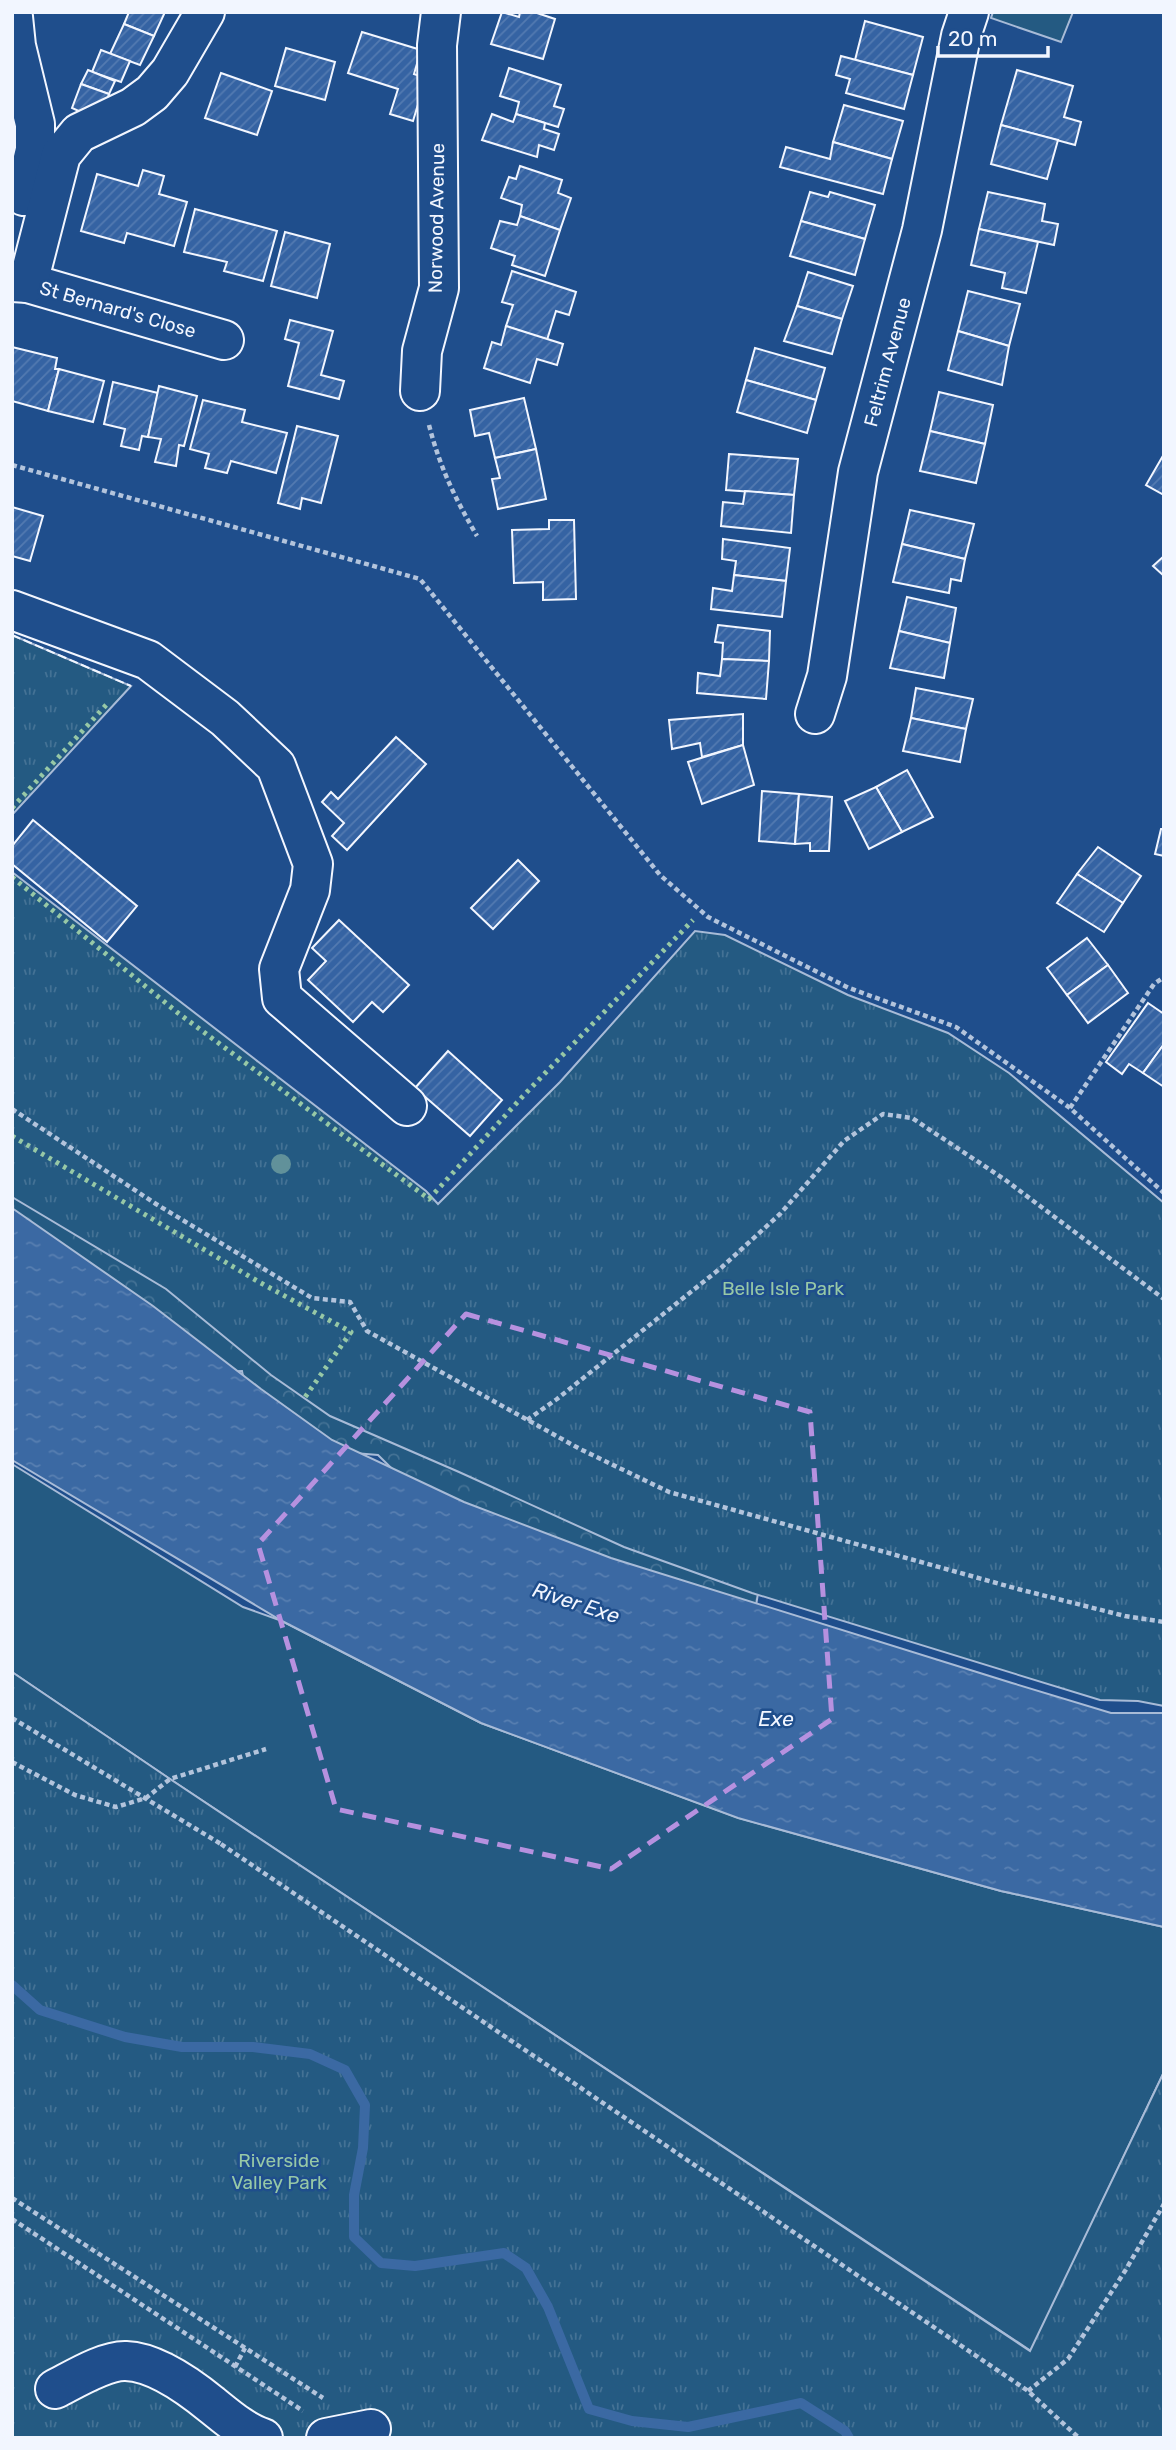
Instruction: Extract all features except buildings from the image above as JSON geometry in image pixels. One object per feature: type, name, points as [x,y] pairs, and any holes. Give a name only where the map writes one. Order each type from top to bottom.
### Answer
[{"type":"street","points":[[12,246],[35,150],[35,124],[16,46],[12,17],[22,12]]},
{"type":"street","points":[[20,283],[61,155],[79,133],[133,107],[152,93],[170,72],[205,12]]},
{"type":"street","name":"Norwood Avenue","points":[[420,391],[422,351],[439,288],[437,45],[441,12]]},
{"type":"street","name":"Feltrim Avenue","points":[[815,714],[827,676],[858,472],[922,230],[961,36],[969,12]]},
{"type":"street","name":"St Bernard's Close","points":[[20,283],[224,340]]},
{"type":"street","points":[[12,610],[148,660],[225,718],[276,766],[313,864],[310,890],[279,969],[282,998],[407,1106]]},
{"type":"street","points":[[55,2389],[91,2370],[125,2361],[162,2371],[262,2438]]},
{"type":"path","points":[[420,391],[438,461],[451,492],[477,536]]},
{"type":"path","points":[[12,465],[419,579],[660,875],[708,917],[849,988],[956,1027],[1070,1108],[1164,1193]]},
{"type":"path","points":[[1070,1108],[1154,984],[1164,977]]},
{"type":"path","points":[[12,1109],[156,1205],[312,1298],[350,1302],[367,1331],[580,1450],[669,1493],[1018,1589],[1125,1616],[1164,1622]]},
{"type":"path","points":[[527,1420],[557,1399],[722,1266],[780,1214],[844,1141],[883,1114],[912,1118],[1004,1178],[1164,1299]]},
{"type":"path","points":[[12,1718],[223,1846],[1028,2391],[1079,2438]]},
{"type":"path","points":[[12,1762],[75,1795],[116,1807],[146,1798],[170,1779],[266,1749]]},
{"type":"path","points":[[12,2197],[347,2434]]},
{"type":"path","points":[[1028,2391],[1068,2359],[1125,2271],[1164,2204]]},
{"type":"path","points":[[12,2219],[347,2434]]},
{"type":"highlighted area","points":[[466,1314],[810,1412],[832,1719],[611,1869],[336,1809],[258,1544]]},
{"type":"green space","points":[[993,12],[1073,12],[1061,42],[991,18]]},
{"type":"green space","points":[[12,635],[131,686],[12,815]]},
{"type":"green space","name":"Belle Isle Park","points":[[12,872],[426,1191],[438,1204],[560,1082],[695,931],[725,935],[848,995],[948,1033],[1009,1073],[1164,1203],[1164,1706],[1138,1701],[1100,1700],[752,1593],[624,1547],[330,1416],[271,1375],[166,1289],[12,1197]]},
{"type":"green space","points":[[12,1136],[763,1563],[753,1624],[431,1507],[378,1455],[318,1450],[252,1422],[242,1371],[216,1372],[12,1232]]},
{"type":"green space","points":[[12,1464],[243,1607],[282,1621],[481,1723],[739,1818],[1001,1891],[1164,1927],[1164,2072],[1031,2351],[12,1672]]},
{"type":"green space","name":"Riverside Valley Park","points":[[12,1672],[1030,2351],[1164,2072],[1164,2438],[12,2438]]},
{"type":"water","name":"Exe","points":[[12,1208],[153,1306],[332,1440],[464,1502],[611,1558],[1111,1713],[1164,1713],[1164,1927],[1001,1891],[738,1818],[481,1723],[282,1621],[12,1460]]},
{"type":"waterway","points":[[12,1985],[40,2010],[125,2037],[182,2047],[253,2047],[310,2054],[345,2070],[365,2105],[363,2148],[354,2195],[354,2237],[381,2263],[415,2266],[504,2253],[526,2268],[548,2307],[589,2409],[632,2421],[688,2427],[801,2403],[845,2431],[849,2438]]},
{"type":"hedge","points":[[12,808],[108,703]]},
{"type":"hedge","points":[[12,877],[178,1013],[429,1199],[524,1095],[693,920]]},
{"type":"hedge","points":[[12,1136],[259,1282],[351,1332],[303,1400]]},
{"type":"fence","points":[[12,635],[131,686]]},
{"type":"water label","name":"River Exe","points":[[576,1603]]}]
